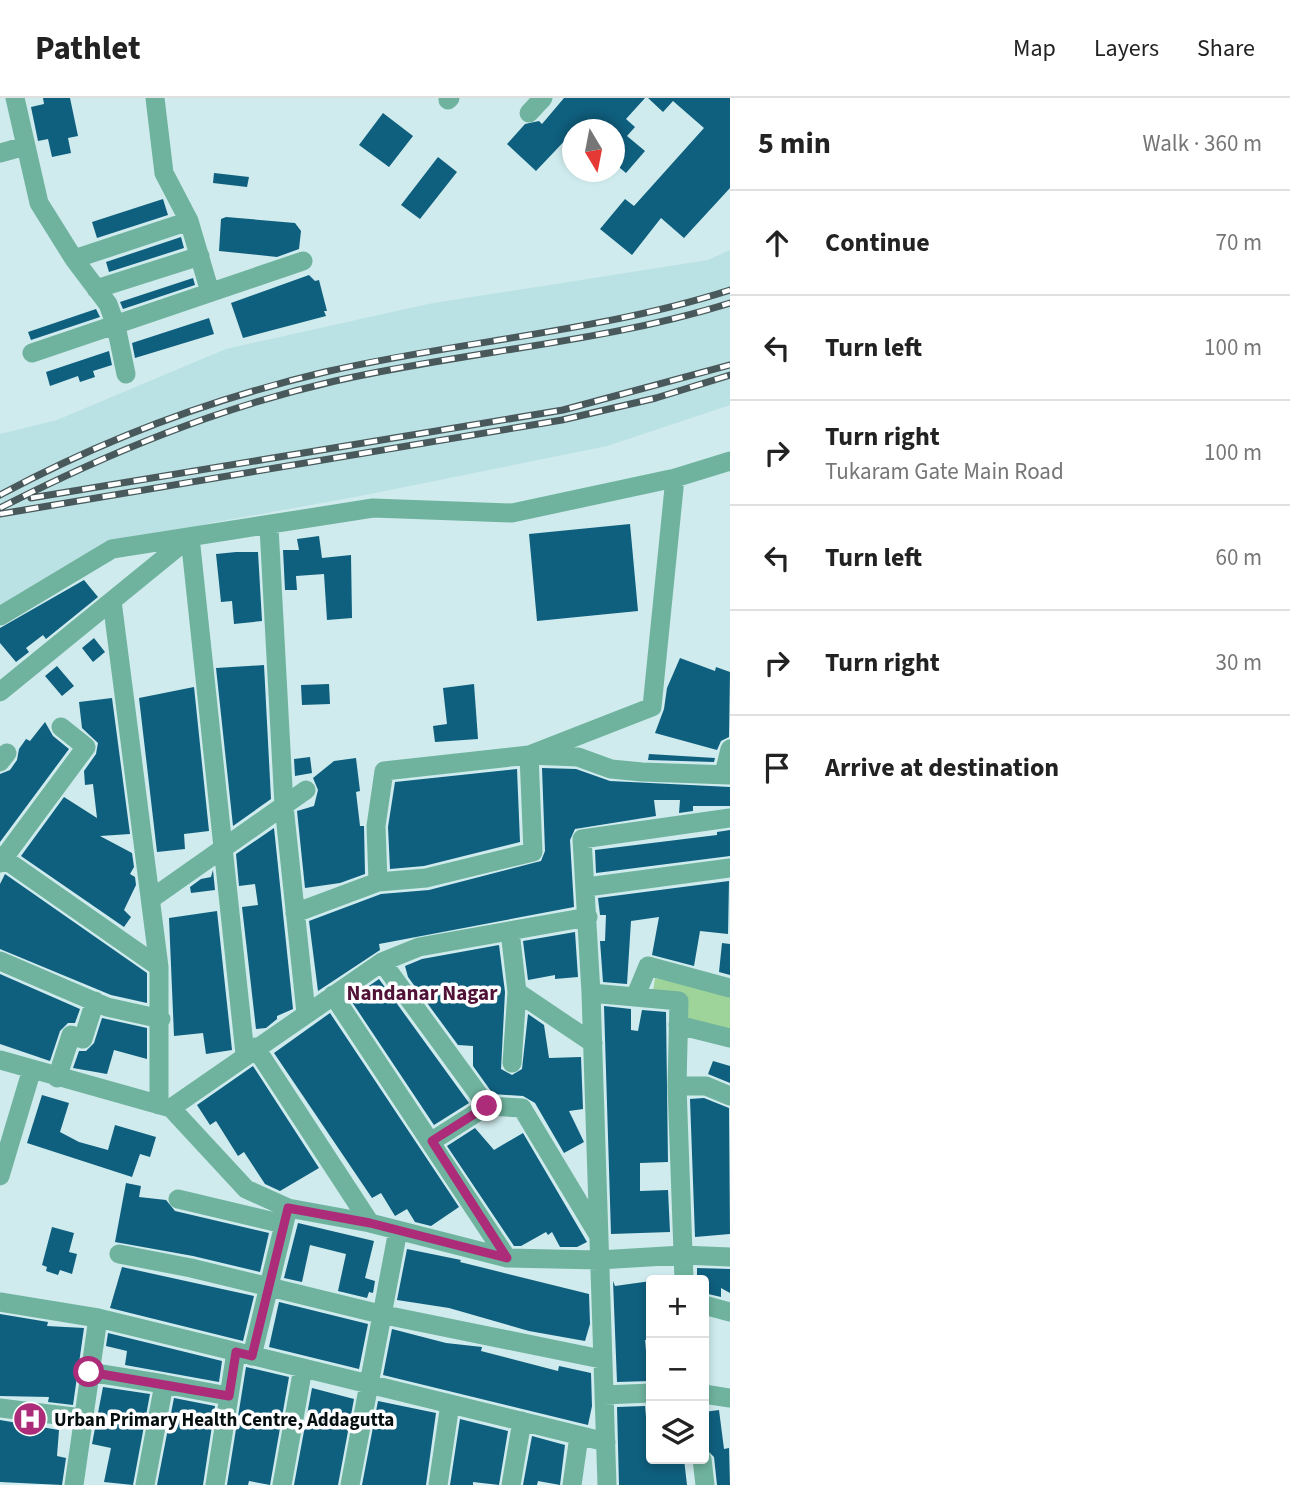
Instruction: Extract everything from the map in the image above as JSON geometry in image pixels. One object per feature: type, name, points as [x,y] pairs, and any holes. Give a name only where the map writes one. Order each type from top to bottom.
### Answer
[{"type":"street","points":[[15,98],[39,203],[74,260],[108,304],[116,326],[126,374]]},
{"type":"street","points":[[529,113],[543,98]]},
{"type":"street","points":[[160,104],[164,173],[189,221],[210,292]]},
{"type":"street","points":[[0,153],[25,146]]},
{"type":"street","points":[[74,260],[189,221]]},
{"type":"street","points":[[96,289],[200,256]]},
{"type":"street","points":[[32,353],[303,261]]},
{"type":"street","points":[[0,616],[111,549],[269,527],[373,508],[512,513],[675,478],[730,461]]},
{"type":"street","points":[[528,755],[652,707],[675,478]]},
{"type":"street","points":[[269,527],[284,806],[306,1013]]},
{"type":"street","points":[[0,692],[190,537]]},
{"type":"street","points":[[190,537],[250,1051],[370,1223]]},
{"type":"street","points":[[112,601],[159,967],[165,1107]]},
{"type":"street","points":[[61,727],[86,747],[1,859],[159,967]]},
{"type":"street","points":[[378,882],[376,826],[384,771],[528,755],[578,757],[611,769],[727,775],[730,749]]},
{"type":"street","points":[[295,913],[378,882],[426,878],[533,852],[528,755]]},
{"type":"street","points":[[150,899],[306,790]]},
{"type":"street","points":[[607,1485],[587,887],[582,839],[730,818]]},
{"type":"street","points":[[587,887],[730,868]]},
{"type":"street","points":[[165,1107],[382,962],[419,947],[588,917]]},
{"type":"street","points":[[510,931],[517,992],[512,1063]]},
{"type":"street","points":[[0,961],[95,1001],[162,1019]]},
{"type":"street","points":[[382,962],[487,1106]]},
{"type":"street","points":[[636,995],[648,966],[730,988]]},
{"type":"street","points":[[517,992],[593,1043]]},
{"type":"street","points":[[591,993],[636,995],[679,1002],[677,1086],[684,1275]]},
{"type":"street","points":[[333,995],[507,1258]]},
{"type":"street","points":[[57,1078],[71,1035],[83,1039],[95,1001]]},
{"type":"street","points":[[678,1025],[730,1038]]},
{"type":"street","points":[[0,1059],[57,1078],[165,1107],[247,1189],[285,1216]]},
{"type":"street","points":[[0,1176],[32,1069]]},
{"type":"street","points":[[677,1086],[706,1086],[730,1096]]},
{"type":"street","points":[[432,1141],[487,1106],[522,1108],[600,1237]]},
{"type":"street","points":[[178,1199],[285,1216],[370,1223],[507,1258],[598,1260],[682,1255],[730,1257]]},
{"type":"street","points":[[215,1485],[229,1396],[268,1287],[285,1216]]},
{"type":"street","points":[[350,1485],[380,1314],[398,1230]]},
{"type":"street","points":[[118,1254],[380,1314],[601,1359]]},
{"type":"street","points":[[0,1302],[97,1318],[606,1442]]},
{"type":"street","points":[[709,1306],[730,1312]]},
{"type":"street","points":[[74,1485],[97,1318]]},
{"type":"street","points":[[282,1485],[303,1368]]},
{"type":"street","points":[[89,1372],[229,1396]]},
{"type":"street","points":[[145,1485],[164,1384]]},
{"type":"street","points":[[604,1395],[646,1394]]},
{"type":"street","points":[[709,1395],[730,1398]]},
{"type":"street","points":[[438,1485],[450,1404]]},
{"type":"street","points":[[0,1408],[82,1418]]},
{"type":"street","points":[[511,1485],[522,1420]]},
{"type":"street","points":[[572,1485],[579,1436]]},
{"type":"street","points":[[703,1464],[705,1485]]},
{"type":"shaded area","points":[[730,250],[730,405],[607,446],[211,523],[111,547],[0,611],[0,434],[57,420],[226,349],[428,304],[708,260]]},
{"type":"green space","points":[[655,978],[730,993],[730,1029],[684,1019],[653,992]]},
{"type":"building","points":[[43,98],[70,98],[78,136],[68,138],[71,153],[52,157],[48,139],[38,141],[31,107],[44,104]]},
{"type":"building","points":[[564,98],[645,98],[626,119],[635,127],[627,136],[645,151],[626,173],[625,119],[562,119],[562,144],[536,171],[507,144],[525,124],[539,121],[542,124]]},
{"type":"building","points":[[648,98],[730,98],[730,188],[684,238],[661,218],[632,255],[600,229],[625,199],[634,206],[704,128],[673,101],[663,112]]},
{"type":"building","points":[[383,113],[413,136],[389,167],[359,145]]},
{"type":"building","points":[[438,157],[457,172],[420,219],[401,205]]},
{"type":"building","points":[[214,173],[249,177],[247,187],[213,183]]},
{"type":"building","points":[[163,199],[168,215],[97,238],[92,222]]},
{"type":"building","points":[[226,217],[295,223],[301,231],[299,249],[277,257],[219,251],[221,219]]},
{"type":"building","points":[[181,237],[184,248],[109,272],[106,262]]},
{"type":"building","points":[[309,275],[315,281],[319,280],[326,316],[243,338],[231,303]]},
{"type":"building","points":[[193,278],[195,285],[123,309],[120,302]]},
{"type":"building","points":[[96,309],[100,317],[31,340],[28,332]]},
{"type":"building","points":[[209,318],[214,334],[135,358],[132,343]]},
{"type":"building","points":[[109,351],[112,365],[93,371],[95,377],[80,382],[78,376],[50,386],[46,372]]},
{"type":"building","points":[[630,524],[638,611],[537,621],[529,534]]},
{"type":"building","points":[[319,536],[322,558],[351,555],[352,618],[327,620],[324,574],[296,576],[297,590],[285,590],[283,550],[299,550],[297,539]]},
{"type":"building","points":[[258,552],[262,621],[234,624],[232,601],[221,602],[216,554]]},
{"type":"building","points":[[84,580],[98,597],[46,639],[43,635],[26,648],[29,652],[16,662],[0,643],[0,628]]},
{"type":"building","points":[[94,638],[105,652],[93,662],[82,648]]},
{"type":"building","points":[[680,658],[715,671],[716,667],[730,672],[729,737],[721,741],[717,750],[655,733],[664,709],[667,688]]},
{"type":"building","points":[[264,665],[271,799],[233,826],[216,668]]},
{"type":"building","points":[[57,666],[74,686],[62,696],[45,676]]},
{"type":"building","points":[[329,684],[330,704],[302,705],[301,685]]},
{"type":"building","points":[[474,684],[478,739],[435,742],[433,726],[447,724],[443,688]]},
{"type":"building","points":[[194,687],[209,831],[184,834],[185,849],[157,852],[139,698]]},
{"type":"building","points":[[112,698],[130,834],[100,836],[132,853],[134,867],[130,874],[135,877],[136,885],[124,910],[131,917],[124,927],[21,856],[64,797],[97,818],[93,784],[85,785],[84,771],[96,754],[98,743],[82,728],[79,702]]},
{"type":"building","points":[[45,722],[53,736],[69,749],[0,842],[0,774],[10,770],[26,739],[30,741]]},
{"type":"building","points":[[649,754],[715,758],[714,762],[648,760]]},
{"type":"building","points":[[310,757],[312,773],[295,776],[294,759]]},
{"type":"building","points":[[356,758],[360,826],[364,826],[365,874],[340,883],[305,888],[297,811],[314,806],[318,790],[313,778],[334,761]]},
{"type":"building","points":[[542,768],[576,769],[610,781],[730,787],[730,806],[693,806],[693,811],[679,813],[680,800],[654,800],[656,816],[575,829],[570,840],[574,907],[379,944],[380,950],[318,991],[309,921],[381,894],[429,890],[541,861],[545,851]]},
{"type":"building","points":[[517,769],[520,842],[424,866],[390,869],[388,827],[395,782]]},
{"type":"building","points":[[274,828],[293,1009],[277,1016],[266,1028],[256,1029],[242,907],[258,905],[255,884],[239,886],[236,854]]},
{"type":"building","points":[[730,830],[730,856],[596,873],[595,850],[717,835],[717,832]]},
{"type":"building","points":[[213,870],[215,890],[191,893],[190,887],[201,879],[211,877]]},
{"type":"building","points":[[5,874],[147,973],[147,1003],[111,995],[0,949],[0,884]]},
{"type":"building","points":[[729,881],[728,934],[700,931],[694,966],[652,955],[659,917],[631,921],[627,984],[603,982],[600,941],[605,941],[606,915],[600,915],[598,898]]},
{"type":"building","points":[[217,911],[232,1050],[206,1054],[203,1033],[174,1036],[169,918]]},
{"type":"building","points":[[575,932],[578,977],[555,979],[555,975],[528,980],[523,941]]},
{"type":"building","points":[[722,943],[730,944],[730,975],[719,972]]},
{"type":"building","points":[[499,945],[505,992],[501,1069],[512,1075],[522,1069],[528,1014],[544,1025],[549,1058],[581,1057],[583,1109],[569,1111],[584,1142],[564,1153],[535,1103],[523,1096],[493,1094],[473,1066],[473,1046],[458,1045],[408,977],[405,966],[422,959]]},
{"type":"building","points":[[0,974],[80,1009],[75,1023],[68,1023],[60,1031],[50,1061],[0,1044]]},
{"type":"building","points":[[379,979],[469,1103],[434,1125],[350,999]]},
{"type":"building","points":[[604,1006],[631,1009],[631,1030],[638,1031],[642,1010],[666,1012],[668,1162],[640,1163],[640,1191],[668,1190],[670,1232],[611,1234]]},
{"type":"building","points":[[330,1013],[459,1207],[431,1226],[415,1222],[407,1209],[395,1216],[381,1193],[372,1198],[274,1053]]},
{"type":"building","points":[[102,1018],[147,1028],[147,1059],[114,1050],[107,1074],[73,1068],[79,1051],[86,1051],[94,1043]]},
{"type":"building","points":[[713,1061],[730,1066],[730,1083],[708,1074]]},
{"type":"building","points":[[253,1066],[319,1168],[280,1191],[265,1184],[244,1152],[238,1156],[216,1121],[210,1125],[197,1105]]},
{"type":"building","points":[[42,1095],[69,1103],[60,1132],[79,1142],[108,1150],[115,1125],[156,1137],[150,1157],[140,1154],[132,1177],[27,1143]]},
{"type":"building","points":[[704,1098],[729,1108],[730,1234],[695,1237],[690,1099]]},
{"type":"building","points":[[475,1128],[494,1150],[523,1133],[587,1242],[577,1247],[560,1247],[552,1232],[548,1235],[546,1232],[521,1246],[514,1246],[447,1146]]},
{"type":"building","points":[[126,1183],[141,1186],[139,1197],[166,1200],[175,1211],[269,1233],[260,1272],[115,1242]]},
{"type":"building","points":[[298,1223],[374,1241],[365,1278],[375,1281],[373,1293],[369,1292],[367,1298],[338,1291],[346,1254],[310,1245],[302,1282],[284,1278]]},
{"type":"building","points":[[52,1227],[74,1233],[69,1252],[77,1254],[72,1274],[60,1270],[58,1275],[46,1271],[47,1267],[42,1265]]},
{"type":"building","points":[[407,1249],[461,1260],[460,1262],[589,1294],[590,1324],[585,1341],[529,1331],[449,1308],[397,1300]]},
{"type":"building","points":[[122,1267],[254,1296],[243,1341],[110,1308]]},
{"type":"building","points":[[697,1268],[730,1269],[730,1293],[721,1288],[721,1297],[709,1294],[709,1275],[697,1275]]},
{"type":"building","points":[[613,1281],[615,1286],[646,1282],[646,1381],[617,1382]]},
{"type":"building","points":[[279,1302],[368,1324],[359,1369],[269,1347]]},
{"type":"building","points":[[0,1314],[48,1322],[47,1326],[84,1328],[73,1405],[48,1402],[49,1397],[0,1396]]},
{"type":"building","points":[[392,1329],[446,1343],[482,1347],[481,1351],[558,1371],[559,1366],[591,1373],[592,1406],[588,1425],[383,1375]]},
{"type":"building","points":[[108,1333],[222,1361],[219,1382],[125,1365],[127,1351],[106,1346]]},
{"type":"building","points":[[246,1367],[289,1377],[270,1485],[249,1481],[248,1485],[227,1485]]},
{"type":"building","points":[[103,1387],[150,1394],[133,1485],[104,1482],[111,1448],[92,1444]]},
{"type":"building","points":[[312,1388],[354,1399],[338,1485],[294,1485]]},
{"type":"building","points":[[174,1398],[215,1406],[203,1485],[157,1485]]},
{"type":"building","points":[[378,1401],[436,1413],[426,1485],[362,1485]]},
{"type":"building","points":[[645,1406],[646,1464],[685,1464],[687,1485],[619,1485],[617,1407]]},
{"type":"building","points":[[719,1410],[724,1449],[729,1448],[730,1485],[717,1485],[714,1457],[709,1452],[709,1411]]},
{"type":"building","points":[[460,1419],[508,1431],[499,1485],[473,1482],[473,1485],[450,1485]]},
{"type":"building","points":[[0,1420],[59,1430],[57,1456],[66,1458],[62,1485],[0,1482]]},
{"type":"building","points":[[532,1436],[565,1445],[560,1485],[538,1481],[537,1485],[523,1485]]},
{"type":"railway","points":[[0,495],[118,439],[199,408],[283,383],[376,361],[630,316],[730,290]]},
{"type":"railway","points":[[0,508],[81,469],[164,434],[291,392],[384,371],[633,328],[730,303]]},
{"type":"railway","points":[[31,498],[563,410],[730,365]]},
{"type":"railway","points":[[0,514],[562,420],[656,398],[730,375]]},
{"type":"place","name":"Urban Primary Health Centre, Addagutta","points":[[30,1419]]},
{"type":"district","name":"Nandanar Nagar","points":[[422,993]]},
{"type":"route","points":[[89,1372],[229,1396],[236,1352],[252,1356],[288,1208],[370,1223],[507,1258],[432,1141],[487,1106]]}]
